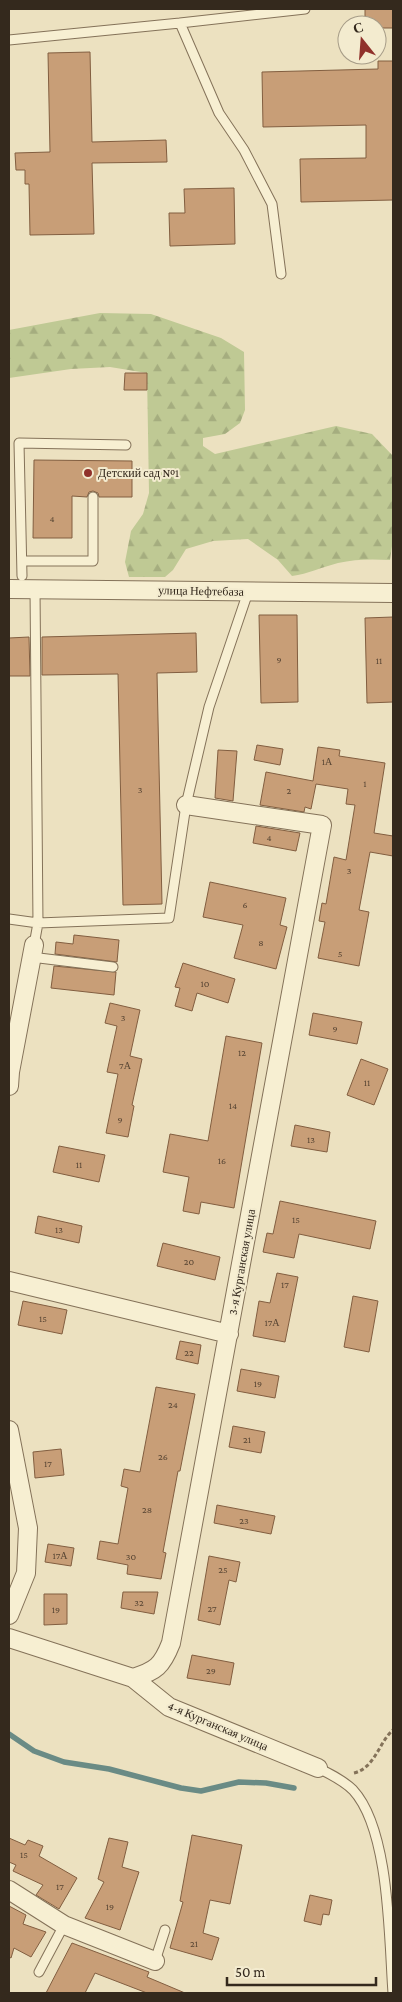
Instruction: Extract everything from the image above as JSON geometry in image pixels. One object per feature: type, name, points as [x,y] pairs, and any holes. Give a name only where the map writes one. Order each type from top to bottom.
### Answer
[{"type":"street","name":"улица Нефтебаза","points":[[9,589],[393,593]]},
{"type":"street","name":"3-я Курганская улица","points":[[133,1678],[148,1674],[164,1662],[171,1643],[322,825],[186,805]]},
{"type":"street","points":[[9,1076],[33,951]]},
{"type":"street","points":[[9,1281],[228,1334]]},
{"type":"street","points":[[9,1430],[28,1528],[26,1572],[9,1615]]},
{"type":"street","name":"4-я Курганская улица","points":[[9,1638],[133,1678],[169,1707],[318,1768]]},
{"type":"street","points":[[9,1890],[64,1925],[155,1961]]},
{"type":"lane","points":[[9,40],[305,9]]},
{"type":"lane","points":[[180,23],[218,113],[244,150],[272,204],[281,274]]},
{"type":"lane","points":[[22,576],[19,443],[126,446]]},
{"type":"lane","points":[[22,560],[93,561],[93,497]]},
{"type":"lane","points":[[35,589],[38,923],[33,951],[112,967]]},
{"type":"lane","points":[[9,919],[38,923],[168,918],[186,805],[209,707],[248,592]]},
{"type":"lane","points":[[318,1768],[336,1776],[353,1790],[366,1810],[380,1848],[386,1897],[393,1993]]},
{"type":"lane","points":[[38,1972],[64,1925]]},
{"type":"lane","points":[[155,1961],[165,1930]]},
{"type":"path","points":[[336,1776],[358,1772],[370,1763],[388,1734],[393,1730]]},
{"type":"green space","points":[[100,313],[151,314],[221,338],[244,352],[245,410],[240,423],[225,434],[203,438],[203,446],[215,454],[336,426],[372,434],[393,456],[393,546],[390,560],[344,562],[292,576],[278,560],[248,539],[213,541],[186,549],[173,570],[165,577],[129,577],[125,562],[131,531],[143,514],[149,493],[147,373],[110,367],[71,369],[9,378],[9,330]]},
{"type":"building","points":[[365,9],[393,9],[393,28],[387,28],[387,15],[365,15]]},
{"type":"building","points":[[90,52],[92,142],[166,140],[167,162],[92,163],[94,234],[30,235],[29,184],[25,184],[25,170],[16,170],[15,153],[50,152],[48,53]]},
{"type":"building","points":[[387,61],[393,61],[393,200],[301,202],[300,159],[366,158],[366,125],[263,127],[262,72],[378,69],[378,65],[387,65]]},
{"type":"building","points":[[234,188],[235,244],[170,246],[169,213],[185,213],[184,189]]},
{"type":"building","points":[[125,373],[147,373],[147,390],[124,390]]},
{"type":"building","points":[[34,460],[132,461],[132,497],[99,497],[98,493],[93,491],[89,492],[87,497],[72,496],[72,538],[33,538]]},
{"type":"building","points":[[259,615],[297,615],[298,702],[261,703]]},
{"type":"building","points":[[393,617],[393,702],[367,703],[365,618]]},
{"type":"building","points":[[196,633],[197,672],[157,673],[162,904],[123,905],[118,674],[42,675],[42,637]]},
{"type":"building","points":[[29,637],[30,676],[9,676],[9,638]]},
{"type":"building","points":[[257,745],[283,749],[280,765],[254,760]]},
{"type":"building","points":[[318,747],[340,750],[339,756],[385,763],[374,833],[393,836],[393,856],[370,852],[359,910],[369,912],[359,966],[318,958],[325,922],[319,921],[322,903],[326,904],[334,857],[346,860],[355,805],[346,804],[348,789],[316,784],[311,809],[305,807],[304,812],[260,805],[266,772],[313,781]]},
{"type":"building","points":[[218,750],[237,751],[233,801],[215,798]]},
{"type":"building","points":[[256,826],[300,833],[296,851],[253,843]]},
{"type":"building","points":[[210,882],[286,898],[280,925],[287,927],[276,969],[234,958],[243,925],[203,917]]},
{"type":"building","points":[[74,935],[119,940],[117,962],[55,954],[56,942],[73,944]]},
{"type":"building","points":[[183,963],[235,979],[228,1003],[197,993],[192,1011],[175,1006],[180,988],[175,987]]},
{"type":"building","points":[[54,966],[116,972],[114,995],[51,988]]},
{"type":"building","points":[[110,1003],[140,1010],[130,1056],[142,1059],[132,1105],[134,1106],[128,1137],[106,1133],[118,1074],[107,1072],[117,1026],[105,1023]]},
{"type":"building","points":[[313,1013],[362,1022],[357,1044],[309,1035]]},
{"type":"building","points":[[226,1036],[262,1043],[234,1208],[201,1202],[199,1214],[183,1211],[189,1177],[163,1172],[170,1134],[208,1141]]},
{"type":"building","points":[[361,1059],[388,1069],[374,1105],[347,1095]]},
{"type":"building","points":[[295,1125],[330,1132],[327,1152],[291,1146]]},
{"type":"building","points":[[59,1146],[105,1155],[99,1182],[53,1172]]},
{"type":"building","points":[[280,1201],[376,1221],[370,1249],[299,1234],[294,1258],[263,1252],[267,1233],[273,1234]]},
{"type":"building","points":[[38,1216],[82,1226],[79,1243],[35,1233]]},
{"type":"building","points":[[163,1243],[220,1257],[215,1280],[157,1266]]},
{"type":"building","points":[[277,1273],[298,1277],[285,1342],[253,1336],[259,1301],[270,1303]]},
{"type":"building","points":[[353,1296],[378,1301],[369,1352],[344,1347]]},
{"type":"building","points":[[23,1301],[67,1310],[62,1334],[18,1325]]},
{"type":"building","points":[[180,1341],[201,1345],[198,1364],[176,1359]]},
{"type":"building","points":[[241,1369],[279,1376],[275,1398],[237,1391]]},
{"type":"building","points":[[156,1387],[195,1394],[163,1552],[166,1553],[161,1579],[127,1574],[128,1565],[97,1559],[100,1541],[118,1544],[128,1488],[121,1486],[124,1469],[140,1472]]},
{"type":"building","points":[[233,1426],[265,1432],[261,1453],[229,1447]]},
{"type":"building","points":[[61,1449],[64,1475],[35,1478],[33,1452]]},
{"type":"building","points":[[217,1505],[275,1516],[271,1534],[214,1523]]},
{"type":"building","points":[[48,1544],[74,1548],[71,1566],[45,1562]]},
{"type":"building","points":[[209,1556],[240,1562],[236,1582],[229,1580],[220,1625],[198,1620]]},
{"type":"building","points":[[123,1592],[158,1592],[154,1614],[121,1608]]},
{"type":"building","points":[[44,1594],[67,1594],[67,1624],[44,1625]]},
{"type":"building","points":[[192,1655],[234,1663],[230,1685],[187,1678]]},
{"type":"building","points":[[192,1835],[242,1845],[230,1904],[210,1900],[203,1933],[219,1938],[212,1960],[170,1948],[183,1902],[180,1901]]},
{"type":"building","points":[[9,1838],[25,1845],[28,1840],[43,1846],[39,1856],[77,1878],[59,1909],[36,1895],[43,1885],[13,1871],[16,1865],[9,1862]]},
{"type":"building","points":[[109,1838],[128,1842],[122,1867],[139,1872],[120,1930],[85,1918],[104,1882],[98,1879]]},
{"type":"building","points":[[310,1895],[332,1900],[329,1915],[323,1914],[321,1925],[304,1921]]},
{"type":"building","points":[[9,1906],[26,1915],[23,1924],[46,1932],[31,1957],[14,1948],[11,1958],[9,1957]]},
{"type":"building","points":[[72,1943],[149,1972],[147,1977],[185,1993],[147,1993],[95,1973],[85,1993],[46,1993]]},
{"type":"waterway","points":[[9,1734],[34,1751],[64,1762],[109,1769],[181,1788],[201,1791],[239,1782],[266,1783],[294,1788]]},
{"type":"place","name":"Детский сад №1","points":[[88,473]]}]
